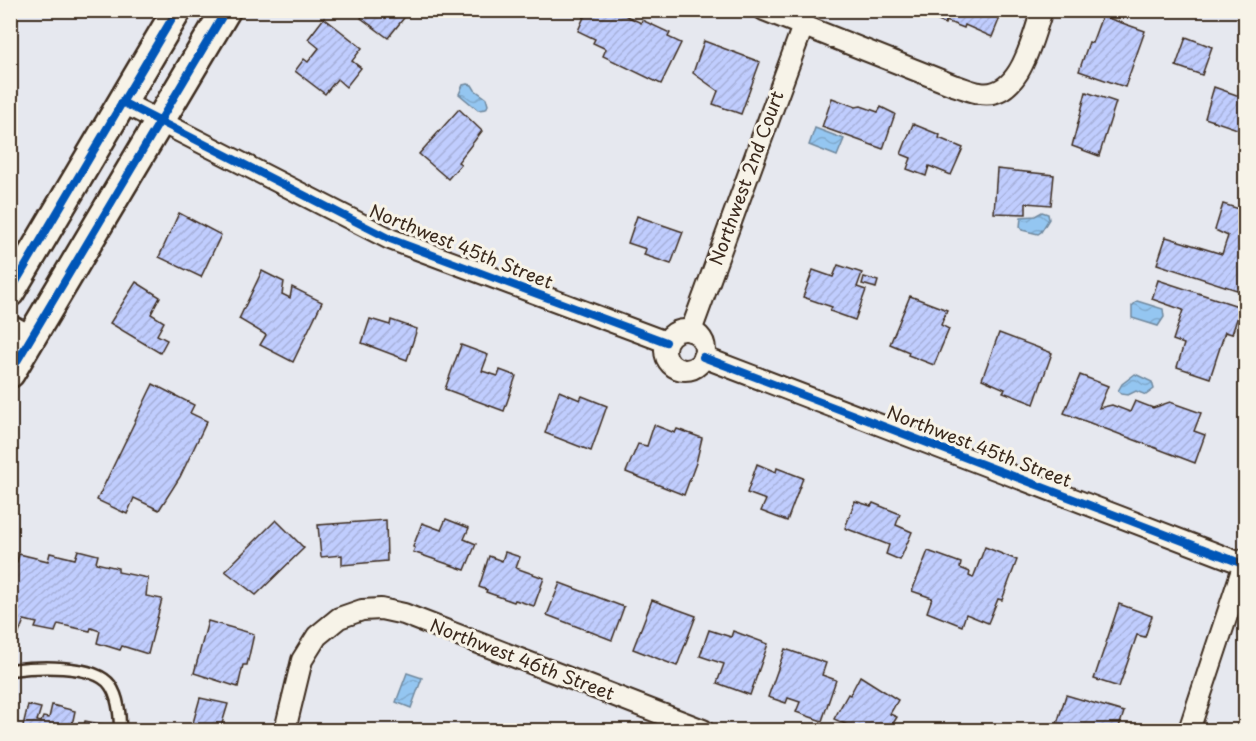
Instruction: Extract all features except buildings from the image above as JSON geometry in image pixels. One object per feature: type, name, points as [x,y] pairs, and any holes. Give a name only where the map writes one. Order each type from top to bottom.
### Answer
[{"type":"street","points":[[10,292],[177,10]]},
{"type":"street","points":[[10,373],[21,331],[160,122],[226,10]]},
{"type":"street","points":[[764,10],[981,94],[998,92],[1012,82],[1020,70],[1042,10]]},
{"type":"street","name":"Northwest 2nd Court","points":[[691,331],[803,26]]},
{"type":"street","name":"Northwest 45th Street","points":[[122,102],[390,239],[666,342]]},
{"type":"street","points":[[691,331],[698,335],[705,347],[703,357],[692,369],[678,369],[668,362],[665,356],[666,342],[674,333],[691,331]]},
{"type":"street","name":"Northwest 45th Street","points":[[703,357],[1244,561]]},
{"type":"street","points":[[1189,730],[1244,561]]},
{"type":"street","name":"Northwest 46th Street","points":[[285,730],[302,660],[317,636],[339,618],[362,610],[381,609],[404,614],[703,730]]},
{"type":"lane","points":[[10,670],[52,668],[94,674],[108,683],[115,695],[119,709],[120,730]]},
{"type":"water","points":[[463,85],[472,85],[486,98],[488,105],[486,109],[478,110],[459,94]]},
{"type":"water","points":[[815,128],[844,139],[837,156],[809,145]]},
{"type":"water","points":[[1042,212],[1048,214],[1049,219],[1041,232],[1038,234],[1022,230],[1021,217],[1035,216]]},
{"type":"water","points":[[1137,301],[1163,309],[1164,317],[1158,326],[1132,318],[1132,306]]},
{"type":"water","points":[[1135,374],[1152,382],[1154,389],[1146,395],[1136,391],[1128,395],[1121,394],[1118,391],[1122,384]]},
{"type":"water","points":[[407,673],[422,678],[411,708],[396,702]]},
{"type":"cycle path","points":[[10,292],[177,10]]},
{"type":"cycle path","points":[[10,373],[226,10]]},
{"type":"cycle path","points":[[122,102],[390,239],[666,342]]},
{"type":"cycle path","points":[[703,357],[1243,564]]}]
